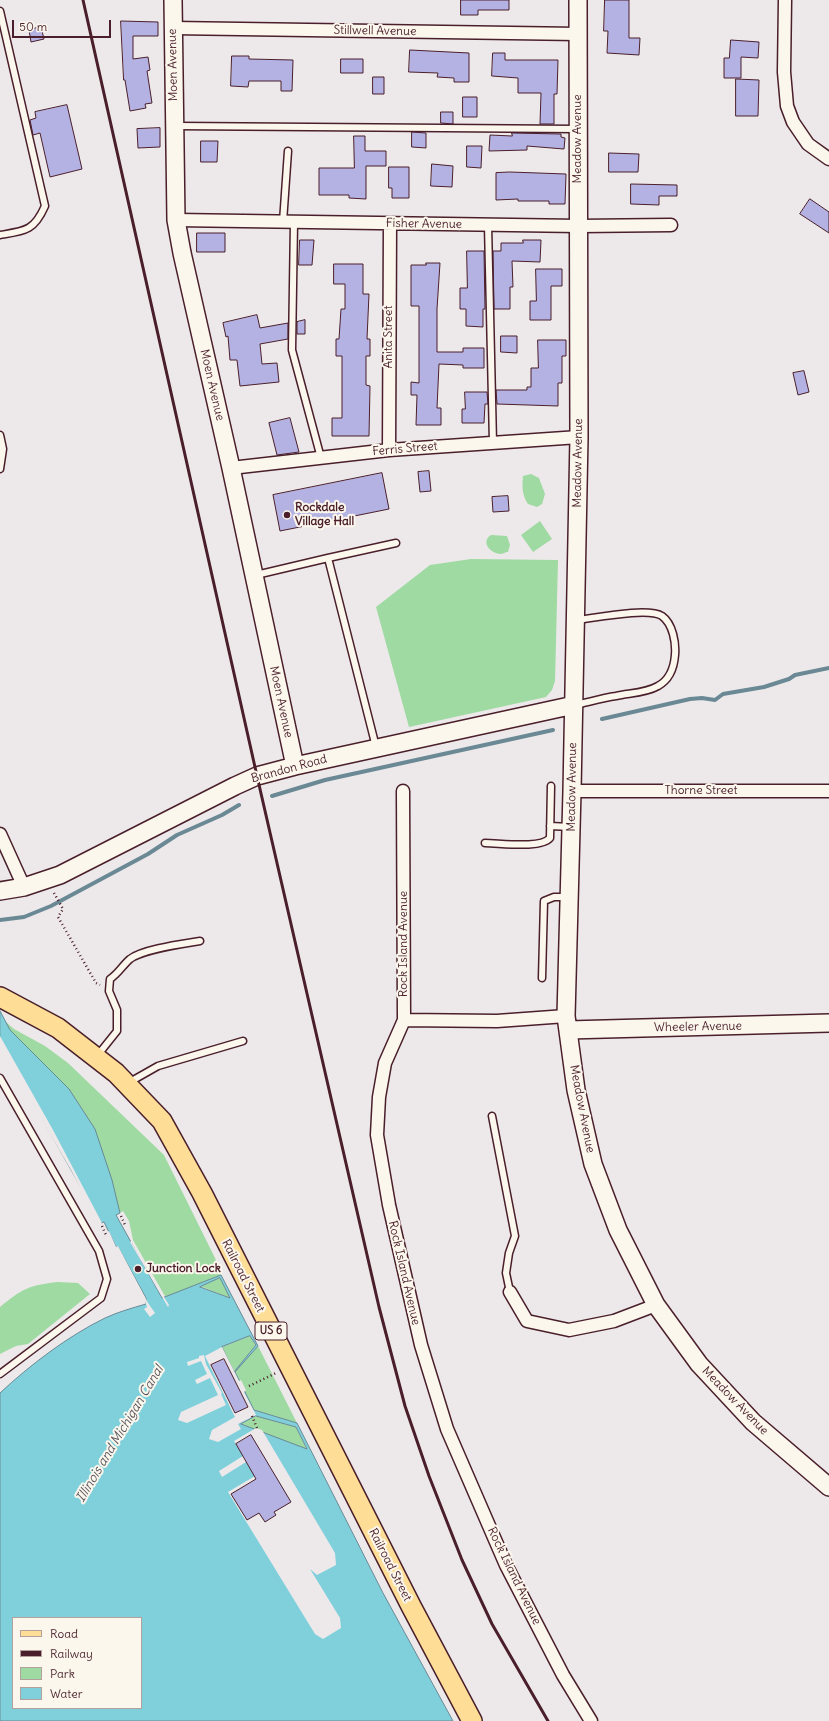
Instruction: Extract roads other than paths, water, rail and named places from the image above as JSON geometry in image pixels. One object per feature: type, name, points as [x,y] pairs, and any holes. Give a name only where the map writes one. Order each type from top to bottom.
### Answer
[{"type":"main road","name":"Railroad Street","points":[[2,997],[58,1028],[96,1057],[116,1073],[162,1121],[202,1193],[411,1606],[472,1721]]},
{"type":"street","name":"Moen Avenue","points":[[173,0],[176,220],[295,766]]},
{"type":"street","name":"Meadow Avenue","points":[[578,0],[579,437],[567,1023],[576,1090],[593,1164],[618,1230],[656,1305],[699,1364],[753,1422],[829,1487]]},
{"type":"street","points":[[785,0],[784,72],[787,106],[793,122],[808,144],[829,159]]},
{"type":"street","name":"Stillwell Avenue","points":[[173,28],[578,34]]},
{"type":"street","name":"Fisher Avenue","points":[[176,220],[579,226],[671,225]]},
{"type":"street","name":"Anita Street","points":[[389,450],[390,224]]},
{"type":"street","name":"Ferris Street","points":[[230,468],[389,450],[579,437]]},
{"type":"street","name":"Brandon Road","points":[[0,891],[48,880],[60,875],[257,776],[295,766],[574,705]]},
{"type":"street","name":"Thorne Street","points":[[572,791],[829,790]]},
{"type":"street","name":"Rock Island Avenue","points":[[403,791],[404,1020],[385,1063],[379,1097],[377,1135],[389,1205],[420,1344],[447,1429],[506,1565],[563,1674],[591,1721]]},
{"type":"street","points":[[0,834],[24,886]]},
{"type":"street","name":"Wheeler Avenue","points":[[404,1020],[567,1023],[829,1024]]},
{"type":"street","points":[[510,1292],[527,1321],[569,1330],[614,1321],[656,1305]]},
{"type":"lane","points":[[0,11],[45,206],[39,220],[30,229],[0,235]]},
{"type":"lane","points":[[174,126],[578,130]]},
{"type":"lane","points":[[288,151],[292,350],[321,458]]},
{"type":"lane","points":[[488,225],[493,443]]},
{"type":"lane","points":[[0,435],[3,449],[0,469]]},
{"type":"lane","points":[[254,575],[396,542]]},
{"type":"lane","points":[[328,558],[377,748]]},
{"type":"lane","points":[[574,705],[641,692],[658,686],[669,676],[674,664],[675,649],[668,622],[660,615],[646,612],[576,620]]},
{"type":"lane","points":[[485,843],[537,844],[547,841],[550,838],[551,786]]},
{"type":"lane","points":[[550,826],[571,827]]},
{"type":"lane","points":[[542,978],[544,901],[554,897],[569,897]]},
{"type":"lane","points":[[96,1057],[117,1031],[117,1010],[109,991],[110,979],[118,973],[130,959],[154,949],[200,941]]},
{"type":"lane","points":[[126,1084],[158,1066],[243,1041]]},
{"type":"lane","points":[[0,1078],[99,1251],[107,1279],[101,1298],[0,1374]]},
{"type":"lane","points":[[492,1116],[516,1236],[509,1253],[506,1273],[510,1292]]},
{"type":"water","name":"Illinois and Michigan Canal","points":[[0,1011],[10,1030],[69,1089],[95,1129],[112,1180],[120,1213],[116,1215],[162,1298],[221,1275],[258,1346],[235,1372],[254,1410],[297,1423],[383,1593],[453,1721],[0,1721],[0,1393],[24,1372],[77,1333],[105,1318],[146,1304],[146,1298],[118,1247],[116,1247],[104,1222],[101,1223],[0,1044]],"holes":[[[220,1278],[230,1298],[200,1287]],[[250,1336],[256,1345],[234,1372],[222,1347]],[[256,1416],[296,1427],[307,1449],[241,1424]]]},
{"type":"waterway","points":[[602,719],[690,699],[702,698],[715,700],[723,694],[764,687],[789,679],[795,675],[829,668]]},
{"type":"waterway","points":[[272,796],[325,780],[553,730]]},
{"type":"waterway","points":[[0,920],[24,917],[51,906],[148,854],[177,835],[222,815],[239,805]]},
{"type":"railway","points":[[83,0],[257,776],[379,1307],[405,1406],[429,1476],[462,1560],[492,1624],[548,1721]]},
{"type":"place","name":"Rockdale Village Hall","points":[[287,515]]},
{"type":"place","name":"Junction Lock","points":[[138,1269]]}]
